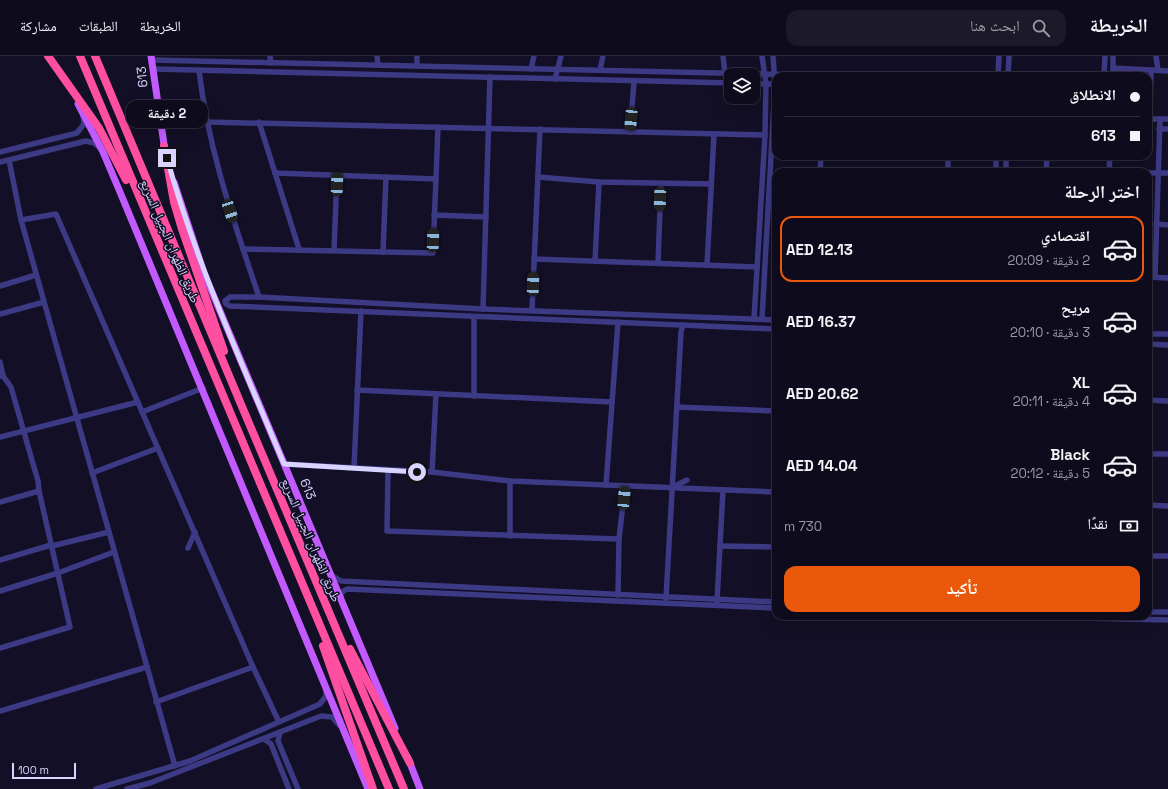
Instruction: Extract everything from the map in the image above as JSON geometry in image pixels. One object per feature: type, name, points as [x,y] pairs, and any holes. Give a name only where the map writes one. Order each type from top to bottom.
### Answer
[{"type":"highway","points":[[48,56],[99,128],[151,228]]},
{"type":"highway","name":"طريق الظهران الجبيل السريع","points":[[80,56],[151,228],[389,789]]},
{"type":"highway","name":"طريق الظهران الجبيل السريع","points":[[96,56],[318,588],[404,789]]},
{"type":"highway","points":[[164,146],[174,202],[182,229],[243,409]]},
{"type":"highway","points":[[289,555],[373,789]]},
{"type":"highway","points":[[318,588],[410,763]]},
{"type":"main road","points":[[48,56],[81,108],[103,152],[326,683],[343,731],[368,789]]},
{"type":"main road","name":"613","points":[[152,58],[164,146],[177,193],[202,267],[420,789]]},
{"type":"street","points":[[270,56],[271,63]]},
{"type":"street","points":[[377,56],[378,65]]},
{"type":"street","points":[[417,56],[417,66]]},
{"type":"street","points":[[531,69],[534,56]]},
{"type":"street","points":[[556,79],[561,56]]},
{"type":"street","points":[[600,70],[603,56]]},
{"type":"street","points":[[152,58],[228,59],[271,63],[724,73],[723,56]]},
{"type":"street","points":[[754,319],[765,135],[766,84],[762,56]]},
{"type":"street","points":[[773,56],[774,72]]},
{"type":"street","points":[[998,72],[999,56]]},
{"type":"street","points":[[1008,72],[1009,56]]},
{"type":"street","points":[[1104,72],[1105,56]]},
{"type":"street","points":[[1113,72],[1114,56]]},
{"type":"street","points":[[1156,56],[1158,70]]},
{"type":"street","points":[[1113,68],[1168,71]]},
{"type":"street","points":[[153,69],[634,82],[724,83]]},
{"type":"street","points":[[199,70],[207,122],[222,186],[259,297]]},
{"type":"street","points":[[760,74],[772,74]]},
{"type":"street","points":[[483,309],[490,77]]},
{"type":"street","points":[[630,132],[634,82]]},
{"type":"street","points":[[760,84],[772,84]]},
{"type":"street","points":[[0,152],[77,134],[82,129],[85,120],[81,108]]},
{"type":"street","points":[[1152,119],[1168,119]]},
{"type":"street","points":[[1160,119],[1155,277],[1168,278]]},
{"type":"street","points":[[207,122],[259,122],[765,135]]},
{"type":"street","points":[[259,122],[299,249]]},
{"type":"street","points":[[243,249],[433,253],[438,127]]},
{"type":"street","points":[[532,310],[540,129]]},
{"type":"street","points":[[1159,129],[1168,129]]},
{"type":"street","points":[[707,265],[714,134]]},
{"type":"street","points":[[0,162],[86,141],[94,143],[103,152]]},
{"type":"street","points":[[9,160],[21,220],[35,274],[175,766]]},
{"type":"street","points":[[762,320],[772,160]]},
{"type":"street","points":[[275,173],[436,179]]},
{"type":"street","points":[[1152,173],[1168,173]]},
{"type":"street","points":[[334,250],[337,175]]},
{"type":"street","points":[[383,252],[386,177]]},
{"type":"street","points":[[538,177],[598,182],[711,184]]},
{"type":"street","points":[[595,261],[598,182]]},
{"type":"street","points":[[658,263],[661,184]]},
{"type":"street","points":[[21,220],[56,214],[253,667],[279,722]]},
{"type":"street","points":[[434,215],[486,217]]},
{"type":"street","points":[[1156,224],[1168,225]]},
{"type":"street","points":[[534,258],[757,267]]},
{"type":"street","points":[[0,286],[35,274]]},
{"type":"street","points":[[772,320],[483,309],[259,297],[230,297],[226,299],[225,303],[230,306],[772,329]]},
{"type":"street","points":[[0,314],[44,302]]},
{"type":"street","points":[[354,468],[361,311]]},
{"type":"street","points":[[474,317],[474,396]]},
{"type":"street","points":[[606,485],[618,322]]},
{"type":"street","points":[[666,598],[683,325]]},
{"type":"street","points":[[1152,335],[1168,334]]},
{"type":"street","points":[[1152,344],[1168,345]]},
{"type":"street","points":[[0,362],[2,376],[11,388],[38,480],[39,491],[70,627],[0,648]]},
{"type":"street","points":[[142,412],[203,388]]},
{"type":"street","points":[[357,390],[612,402]]},
{"type":"street","points":[[432,472],[436,394]]},
{"type":"street","points":[[1152,400],[1168,401]]},
{"type":"street","points":[[0,437],[24,430],[77,419],[138,402]]},
{"type":"street","points":[[677,407],[772,411]]},
{"type":"street","points":[[92,473],[158,448]]},
{"type":"street","points":[[1152,454],[1168,454]]},
{"type":"street","points":[[284,464],[432,472],[510,481],[772,492]]},
{"type":"street","points":[[388,470],[387,531],[619,539]]},
{"type":"street","points":[[672,488],[687,480]]},
{"type":"street","points":[[510,481],[510,536]]},
{"type":"street","points":[[618,595],[619,539],[625,486]]},
{"type":"street","points":[[717,601],[723,490]]},
{"type":"street","points":[[0,502],[39,491]]},
{"type":"street","points":[[1152,505],[1168,506]]},
{"type":"street","points":[[0,560],[51,545],[109,532]]},
{"type":"street","points":[[188,548],[195,532]]},
{"type":"street","points":[[720,546],[772,547]]},
{"type":"street","points":[[0,591],[58,573],[114,552]]},
{"type":"street","points":[[1152,556],[1168,556]]},
{"type":"street","points":[[330,573],[341,581],[717,601],[772,602]]},
{"type":"street","points":[[340,600],[342,592],[347,589],[772,608]]},
{"type":"street","points":[[1152,612],[1168,612]]},
{"type":"street","points":[[1152,620],[1168,620]]},
{"type":"street","points":[[0,711],[147,667]]},
{"type":"street","points":[[156,702],[253,667]]},
{"type":"street","points":[[96,789],[190,761],[320,704],[326,696],[326,683]]},
{"type":"street","points":[[127,789],[150,783],[321,716],[327,716],[336,721],[343,731]]},
{"type":"street","points":[[280,732],[278,741],[297,787]]},
{"type":"street","points":[[264,739],[271,744],[289,789]]},
{"type":"street","points":[[285,778],[297,787]]},
{"type":"route","points":[[167,158],[193,243],[204,273],[284,464],[417,472]]}]
